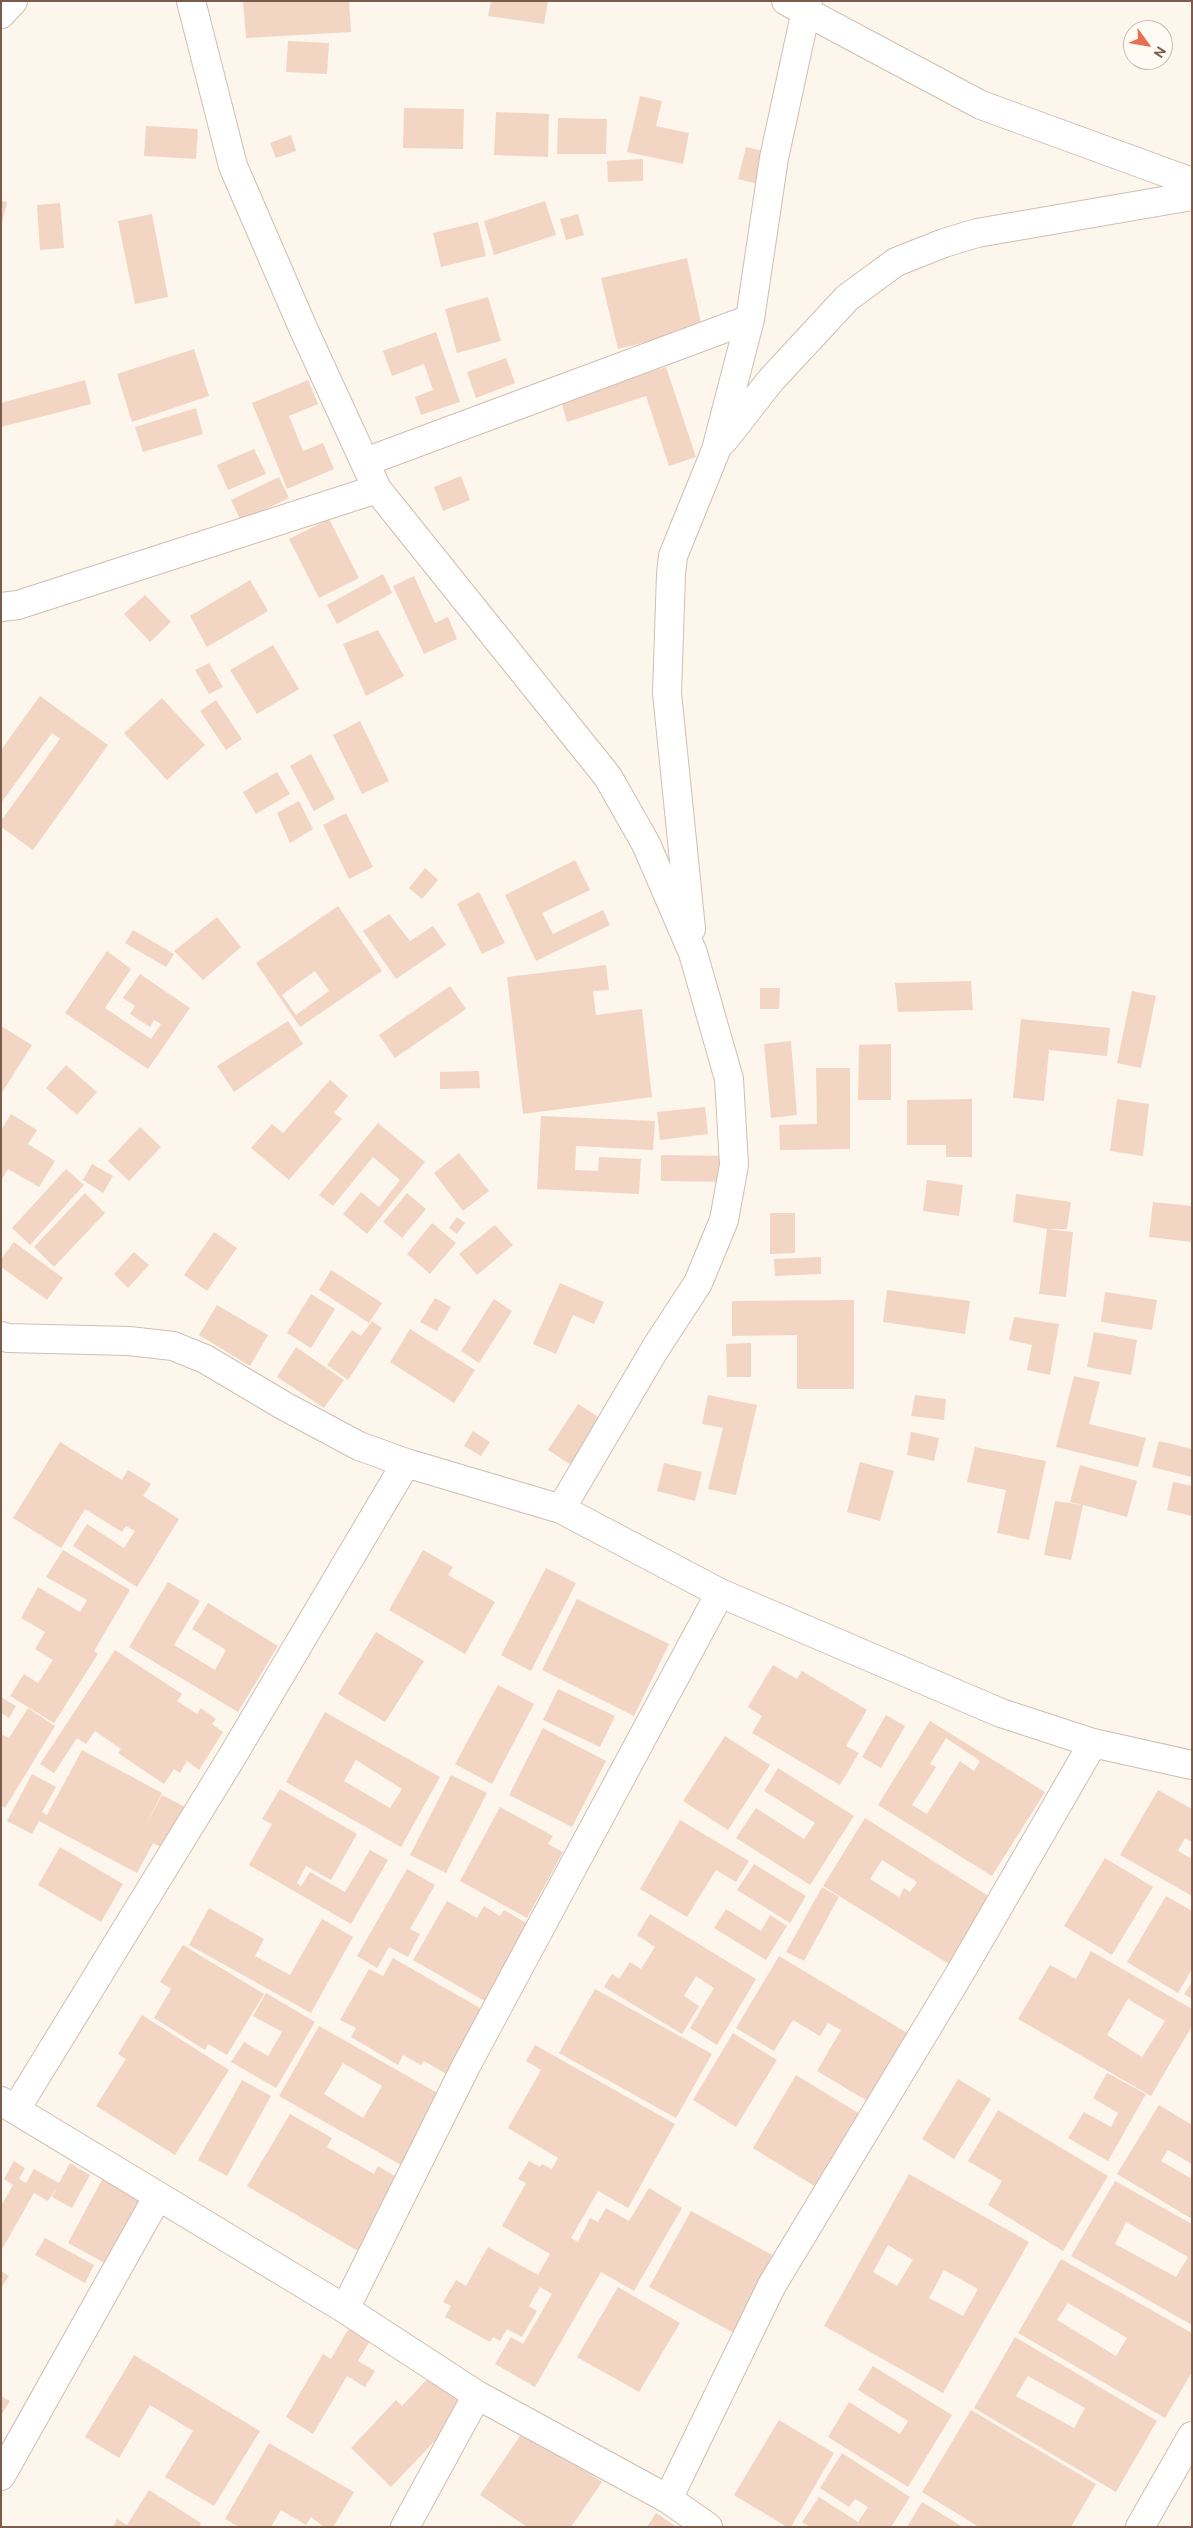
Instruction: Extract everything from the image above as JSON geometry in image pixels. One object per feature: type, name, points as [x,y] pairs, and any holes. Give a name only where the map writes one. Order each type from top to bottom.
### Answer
[{"type":"street","points":[[1,14],[14,1]]},
{"type":"street","points":[[191,1],[210,84],[232,166],[303,328],[377,489],[608,777],[646,844],[693,953],[729,1080],[734,1165],[724,1220],[698,1283],[655,1349],[560,1509]]},
{"type":"street","points":[[693,953],[667,693],[673,556],[716,450],[750,320],[774,158],[800,5],[981,105],[1192,182]]},
{"type":"street","points":[[716,450],[771,380],[847,298],[896,262],[944,243],[977,233],[1192,196]]},
{"type":"street","points":[[365,462],[750,320]]},
{"type":"street","points":[[1,608],[18,606],[377,489]]},
{"type":"street","points":[[4,1342],[129,1341],[173,1346],[205,1359],[343,1439],[376,1454],[560,1509],[720,1593],[1001,1713],[1094,1743],[1192,1765]]},
{"type":"street","points":[[406,1463],[233,1755],[9,2105],[345,2309],[477,2395],[668,2499],[708,2527]]},
{"type":"street","points":[[345,2309],[467,2064],[720,1593]]},
{"type":"street","points":[[668,2499],[772,2285],[960,1973],[1094,1743]]},
{"type":"street","points":[[1,2476],[158,2196]]},
{"type":"street","points":[[405,2527],[477,2395]]},
{"type":"street","points":[[1140,2527],[1192,2436]]},
{"type":"building","points":[[243,1],[349,1],[351,32],[246,38]]},
{"type":"building","points":[[491,1],[548,1],[544,24],[488,16]]},
{"type":"building","points":[[288,41],[329,43],[327,74],[286,72]]},
{"type":"building","points":[[640,96],[662,101],[656,126],[689,133],[683,164],[627,152]]},
{"type":"building","points":[[404,108],[464,109],[463,149],[403,148]]},
{"type":"building","points":[[496,112],[549,114],[548,157],[494,155]]},
{"type":"building","points":[[558,118],[607,119],[606,154],[557,154]]},
{"type":"building","points":[[146,126],[198,129],[196,159],[144,156]]},
{"type":"building","points":[[291,135],[296,151],[276,158],[270,143]]},
{"type":"building","points":[[746,147],[771,153],[762,185],[738,179]]},
{"type":"building","points":[[643,159],[643,181],[608,182],[607,161]]},
{"type":"building","points":[[1,201],[7,202],[2,223],[1,223]]},
{"type":"building","points":[[545,201],[556,235],[494,255],[484,221]]},
{"type":"building","points":[[60,203],[64,248],[40,250],[37,205]]},
{"type":"building","points":[[152,214],[168,297],[135,304],[118,221]]},
{"type":"building","points":[[578,214],[584,235],[566,240],[560,219]]},
{"type":"building","points":[[478,222],[486,256],[441,267],[433,233]]},
{"type":"building","points":[[687,258],[702,328],[618,349],[601,278]]},
{"type":"building","points":[[488,297],[501,341],[457,353],[445,309]]},
{"type":"building","points":[[436,332],[460,402],[421,415],[415,397],[433,390],[424,364],[392,376],[383,351]]},
{"type":"building","points":[[194,349],[209,396],[132,422],[117,374]]},
{"type":"building","points":[[506,358],[515,383],[476,398],[467,372]]},
{"type":"building","points":[[666,367],[696,457],[669,466],[646,396],[567,422],[561,401]]},
{"type":"building","points":[[85,380],[91,404],[1,427],[1,403]]},
{"type":"building","points":[[308,380],[318,404],[289,416],[303,451],[323,443],[334,469],[287,489],[252,403]]},
{"type":"building","points":[[196,408],[203,434],[143,452],[135,427]]},
{"type":"building","points":[[254,449],[266,474],[228,490],[217,465]]},
{"type":"building","points":[[461,476],[470,500],[443,511],[434,487]]},
{"type":"building","points":[[279,477],[289,498],[241,521],[231,500]]},
{"type":"building","points":[[329,519],[359,578],[319,598],[289,539]]},
{"type":"building","points":[[383,574],[392,593],[337,624],[327,605]]},
{"type":"building","points":[[414,576],[435,623],[448,617],[457,639],[424,654],[393,586]]},
{"type":"building","points":[[250,580],[268,611],[207,647],[190,616]]},
{"type":"building","points":[[145,595],[171,622],[150,642],[124,614]]},
{"type":"building","points":[[378,630],[404,676],[366,696],[343,644]]},
{"type":"building","points":[[273,645],[299,689],[257,714],[230,670]]},
{"type":"building","points":[[209,663],[223,687],[209,694],[195,670]]},
{"type":"building","points":[[40,696],[108,745],[33,850],[1,827],[1,821],[60,739],[52,733],[1,803],[1,750]]},
{"type":"building","points":[[162,698],[205,745],[167,780],[124,733]]},
{"type":"building","points":[[216,700],[242,739],[226,750],[200,711]]},
{"type":"building","points":[[360,721],[389,781],[362,794],[333,735]]},
{"type":"building","points":[[311,754],[335,799],[314,811],[290,766]]},
{"type":"building","points":[[277,772],[290,794],[256,814],[243,792]]},
{"type":"building","points":[[299,801],[313,829],[290,843],[277,813]]},
{"type":"building","points":[[346,813],[373,867],[349,879],[323,825]]},
{"type":"building","points":[[575,860],[590,890],[542,913],[553,934],[603,910],[610,925],[536,961],[505,895]]},
{"type":"building","points":[[425,868],[438,880],[422,899],[409,888]]},
{"type":"building","points":[[479,892],[505,943],[482,954],[457,904]]},
{"type":"building","points":[[338,906],[382,971],[300,1027],[256,963]],"holes":[[[315,971],[329,991],[296,1015],[282,995]]]},
{"type":"building","points":[[389,914],[410,941],[433,926],[446,945],[396,979],[363,931]]},
{"type":"building","points":[[217,917],[241,947],[203,980],[174,951]]},
{"type":"building","points":[[133,930],[174,954],[166,967],[125,943]]},
{"type":"building","points":[[107,951],[131,969],[105,1008],[151,1039],[161,1024],[154,1020],[150,1027],[130,1014],[135,1006],[123,998],[140,974],[190,1008],[148,1069],[65,1013]]},
{"type":"building","points":[[606,965],[609,990],[593,991],[596,1015],[642,1009],[652,1097],[523,1114],[507,977]]},
{"type":"building","points":[[971,981],[973,1010],[898,1012],[895,983]]},
{"type":"building","points":[[450,986],[466,1009],[395,1058],[379,1035]]},
{"type":"building","points":[[760,988],[780,988],[779,1009],[760,1009]]},
{"type":"building","points":[[1132,991],[1156,996],[1141,1068],[1117,1063]]},
{"type":"building","points":[[1021,1019],[1110,1028],[1107,1056],[1049,1050],[1044,1101],[1013,1098]]},
{"type":"building","points":[[288,1021],[303,1044],[234,1092],[217,1066]]},
{"type":"building","points":[[1,1026],[32,1045],[1,1094]]},
{"type":"building","points":[[791,1041],[797,1115],[771,1118],[764,1044]]},
{"type":"building","points":[[891,1044],[891,1100],[858,1100],[859,1045]]},
{"type":"building","points":[[66,1065],[97,1092],[77,1115],[46,1088]]},
{"type":"building","points":[[816,1068],[850,1068],[850,1149],[780,1150],[779,1125],[817,1124]]},
{"type":"building","points":[[479,1071],[480,1088],[440,1089],[440,1072]]},
{"type":"building","points":[[330,1080],[348,1096],[334,1113],[342,1119],[289,1180],[251,1148],[272,1124],[283,1133]]},
{"type":"building","points":[[972,1099],[972,1157],[946,1157],[946,1145],[907,1145],[907,1100]]},
{"type":"building","points":[[1117,1099],[1149,1104],[1143,1156],[1110,1151]]},
{"type":"building","points":[[705,1107],[708,1134],[660,1140],[657,1112]]},
{"type":"building","points":[[11,1114],[37,1130],[28,1144],[55,1161],[39,1187],[8,1169],[1,1181],[1,1130]]},
{"type":"building","points":[[541,1116],[655,1121],[653,1150],[576,1146],[575,1170],[598,1171],[599,1157],[641,1159],[639,1194],[537,1189]]},
{"type":"building","points":[[378,1123],[425,1162],[367,1234],[343,1214],[361,1192],[379,1207],[400,1180],[373,1157],[333,1206],[319,1195]]},
{"type":"building","points":[[140,1127],[161,1147],[129,1181],[108,1161]]},
{"type":"building","points":[[459,1153],[489,1191],[463,1211],[434,1173]]},
{"type":"building","points":[[661,1155],[733,1156],[733,1182],[661,1181]]},
{"type":"building","points":[[92,1164],[113,1176],[103,1193],[83,1180]]},
{"type":"building","points":[[66,1169],[84,1185],[30,1245],[12,1228]]},
{"type":"building","points":[[927,1180],[963,1185],[959,1216],[923,1211]]},
{"type":"building","points":[[85,1193],[105,1213],[54,1267],[34,1247]]},
{"type":"building","points":[[407,1193],[426,1209],[402,1238],[383,1222]]},
{"type":"building","points":[[1016,1194],[1071,1202],[1067,1229],[1048,1229],[1073,1232],[1066,1297],[1039,1294],[1047,1229],[1013,1222]]},
{"type":"building","points":[[1153,1202],[1192,1206],[1192,1242],[1149,1237]]},
{"type":"building","points":[[770,1213],[795,1213],[795,1253],[770,1254]]},
{"type":"building","points":[[457,1217],[465,1223],[457,1234],[449,1228]]},
{"type":"building","points":[[432,1223],[456,1243],[430,1274],[407,1254]]},
{"type":"building","points":[[495,1225],[513,1245],[477,1275],[459,1254]]},
{"type":"building","points":[[214,1232],[237,1248],[207,1291],[184,1275]]},
{"type":"building","points":[[14,1242],[63,1278],[47,1300],[1,1267],[1,1259]]},
{"type":"building","points":[[134,1252],[149,1265],[128,1288],[114,1274]]},
{"type":"building","points":[[821,1257],[821,1274],[775,1276],[774,1259]]},
{"type":"building","points":[[331,1270],[382,1303],[369,1323],[319,1290]]},
{"type":"building","points":[[560,1283],[604,1302],[594,1324],[573,1315],[556,1354],[533,1344]]},
{"type":"building","points":[[887,1290],[970,1301],[965,1334],[883,1322]]},
{"type":"building","points":[[1105,1292],[1157,1300],[1152,1330],[1101,1322]]},
{"type":"building","points":[[311,1294],[335,1309],[311,1348],[287,1333]]},
{"type":"building","points":[[435,1298],[451,1307],[437,1331],[420,1322]]},
{"type":"building","points":[[494,1299],[512,1311],[479,1363],[461,1351]]},
{"type":"building","points":[[854,1300],[854,1389],[797,1389],[797,1335],[732,1336],[732,1301]]},
{"type":"building","points":[[217,1305],[268,1335],[250,1366],[199,1335]]},
{"type":"building","points":[[1014,1317],[1059,1324],[1050,1375],[1027,1370],[1032,1345],[1009,1340]]},
{"type":"building","points":[[372,1321],[382,1328],[348,1380],[327,1365],[352,1330],[361,1336]]},
{"type":"building","points":[[410,1329],[475,1370],[454,1403],[390,1362]]},
{"type":"building","points":[[1094,1332],[1137,1340],[1131,1375],[1087,1367]]},
{"type":"building","points":[[751,1343],[751,1377],[727,1377],[726,1344]]},
{"type":"building","points":[[296,1347],[344,1380],[324,1408],[277,1377]]},
{"type":"building","points":[[1074,1376],[1100,1382],[1089,1424],[1146,1438],[1138,1467],[1056,1447]]},
{"type":"building","points":[[708,1395],[757,1405],[736,1495],[708,1489],[723,1428],[702,1424]]},
{"type":"building","points":[[915,1395],[946,1399],[944,1420],[911,1416]]},
{"type":"building","points":[[578,1404],[606,1422],[576,1468],[548,1450]]},
{"type":"building","points":[[473,1431],[490,1442],[481,1456],[464,1446]]},
{"type":"building","points":[[911,1432],[939,1438],[934,1461],[907,1455]]},
{"type":"building","points":[[1159,1441],[1192,1449],[1192,1477],[1152,1467]]},
{"type":"building","points":[[60,1442],[122,1480],[128,1470],[151,1484],[143,1496],[179,1519],[137,1587],[73,1546],[87,1524],[124,1548],[135,1531],[126,1526],[122,1532],[85,1509],[61,1548],[13,1518]]},
{"type":"building","points":[[975,1447],[1046,1461],[1029,1540],[997,1533],[1006,1490],[967,1482]]},
{"type":"building","points":[[860,1462],[894,1471],[880,1521],[847,1512]]},
{"type":"building","points":[[664,1463],[702,1472],[695,1501],[657,1491]]},
{"type":"building","points":[[1080,1465],[1137,1481],[1127,1517],[1070,1502]]},
{"type":"building","points":[[1173,1482],[1192,1486],[1192,1516],[1167,1510]]},
{"type":"building","points":[[1055,1501],[1083,1505],[1071,1560],[1044,1555]]},
{"type":"building","points":[[63,1550],[130,1590],[94,1651],[98,1654],[54,1723],[10,1696],[24,1674],[38,1683],[53,1660],[35,1649],[45,1632],[21,1618],[38,1587],[80,1612],[87,1600],[46,1577]]},
{"type":"building","points":[[423,1550],[453,1567],[448,1575],[495,1602],[465,1654],[389,1610]]},
{"type":"building","points":[[546,1568],[576,1583],[531,1671],[501,1655]]},
{"type":"building","points":[[168,1582],[200,1601],[174,1645],[215,1670],[226,1650],[192,1629],[208,1603],[278,1646],[238,1712],[129,1647]]},
{"type":"building","points":[[577,1599],[669,1644],[634,1716],[542,1670]]},
{"type":"building","points":[[376,1632],[424,1661],[385,1722],[338,1694]]},
{"type":"building","points":[[115,1650],[182,1694],[177,1701],[197,1714],[201,1708],[216,1719],[212,1724],[223,1732],[199,1770],[187,1761],[180,1773],[174,1769],[164,1784],[118,1753],[121,1749],[95,1731],[86,1744],[77,1738],[54,1773],[40,1764]]},
{"type":"building","points":[[773,1665],[797,1679],[802,1671],[867,1710],[846,1746],[859,1753],[840,1785],[752,1733],[762,1716],[748,1707]]},
{"type":"building","points":[[498,1685],[534,1704],[492,1784],[455,1764]]},
{"type":"building","points":[[558,1689],[615,1716],[600,1747],[543,1720]]},
{"type":"building","points":[[1,1697],[16,1706],[9,1718],[1,1713]]},
{"type":"building","points":[[28,1708],[55,1726],[5,1808],[1,1805],[1,1734],[9,1738]]},
{"type":"building","points":[[325,1712],[440,1777],[401,1847],[286,1782]],"holes":[[[356,1760],[402,1789],[390,1808],[344,1781]]]},
{"type":"building","points":[[886,1715],[905,1726],[881,1768],[862,1757]]},
{"type":"building","points":[[930,1721],[1045,1792],[992,1876],[878,1805]],"holes":[[[946,1738],[980,1761],[974,1771],[960,1761],[927,1814],[912,1805],[936,1767],[930,1764]]]},
{"type":"building","points":[[543,1728],[606,1761],[572,1827],[509,1795]]},
{"type":"building","points":[[725,1736],[770,1765],[728,1830],[683,1801]]},
{"type":"building","points":[[82,1750],[162,1793],[145,1827],[162,1795],[191,1810],[169,1851],[153,1843],[137,1873],[39,1821],[32,1834],[7,1821],[32,1774],[56,1787],[42,1812],[47,1815]]},
{"type":"building","points":[[778,1768],[854,1816],[810,1885],[736,1838],[756,1808],[804,1839],[815,1823],[764,1791]]},
{"type":"building","points":[[451,1775],[487,1793],[446,1873],[410,1855]]},
{"type":"building","points":[[280,1789],[357,1834],[331,1880],[306,1866],[297,1883],[301,1886],[310,1872],[345,1892],[370,1850],[388,1860],[351,1924],[249,1865],[272,1824],[262,1819]]},
{"type":"building","points":[[1158,1790],[1192,1809],[1192,1842],[1185,1838],[1178,1851],[1192,1859],[1192,1896],[1120,1855]]},
{"type":"building","points":[[500,1807],[553,1836],[548,1844],[563,1852],[527,1918],[460,1881]]},
{"type":"building","points":[[865,1818],[998,1902],[957,1969],[823,1886]],"holes":[[[882,1860],[917,1882],[910,1892],[904,1888],[899,1897],[870,1879]]]},
{"type":"building","points":[[680,1820],[749,1861],[736,1882],[716,1870],[687,1917],[640,1889]]},
{"type":"building","points":[[60,1847],[123,1884],[101,1922],[38,1885]]},
{"type":"building","points":[[1105,1858],[1153,1887],[1112,1955],[1064,1926]]},
{"type":"building","points":[[754,1864],[806,1896],[790,1923],[737,1890]]},
{"type":"building","points":[[407,1869],[435,1885],[410,1929],[420,1934],[408,1957],[389,1947],[377,1968],[357,1956]]},
{"type":"building","points":[[822,1887],[839,1897],[804,1961],[786,1952]]},
{"type":"building","points":[[1166,1896],[1192,1911],[1192,1969],[1178,1993],[1127,1962]]},
{"type":"building","points":[[447,1901],[477,1918],[484,1906],[500,1916],[504,1910],[547,1935],[488,2003],[413,1960]]},
{"type":"building","points":[[209,1908],[264,1939],[255,1956],[290,1975],[322,1919],[353,1937],[311,2013],[189,1945]]},
{"type":"building","points":[[726,1909],[761,1931],[770,1915],[787,1926],[766,1960],[714,1928]]},
{"type":"building","points":[[650,1914],[756,1979],[717,2045],[690,2028],[714,1988],[696,1976],[684,1996],[699,2006],[682,2034],[604,1987],[612,1974],[619,1979],[630,1962],[641,1969],[655,1947],[637,1935]]},
{"type":"building","points":[[183,1945],[264,1994],[227,2055],[208,2044],[205,2050],[154,2018],[171,1989],[160,1982]]},
{"type":"building","points":[[1091,1951],[1192,2009],[1192,2026],[1151,2096],[1018,2019],[1050,1965],[1076,1979]],"holes":[[[1128,1999],[1165,2021],[1142,2057],[1107,2035]]]},
{"type":"building","points":[[779,1956],[909,2034],[869,2102],[817,2071],[841,2030],[828,2023],[820,2036],[793,2020],[774,2051],[736,2028]]},
{"type":"building","points":[[393,1958],[492,2015],[455,2079],[424,2061],[421,2065],[403,2055],[398,2065],[351,2037],[356,2028],[340,2020],[369,1969],[383,1976]]},
{"type":"building","points":[[1192,1982],[1192,1999],[1184,1994]]},
{"type":"building","points":[[595,1989],[712,2054],[676,2118],[559,2053]]},
{"type":"building","points":[[266,1993],[315,2022],[276,2088],[231,2062],[244,2042],[268,2056],[282,2032],[253,2016]]},
{"type":"building","points":[[142,2015],[229,2070],[175,2155],[96,2106],[126,2059],[118,2054]]},
{"type":"building","points":[[319,2026],[441,2095],[401,2165],[279,2096]],"holes":[[[343,2063],[382,2086],[363,2118],[324,2094]]]},
{"type":"building","points":[[733,2033],[777,2060],[736,2127],[693,2100]]},
{"type":"building","points":[[535,2045],[675,2124],[628,2208],[598,2191],[571,2238],[578,2242],[590,2218],[598,2222],[606,2208],[629,2221],[649,2188],[682,2208],[634,2291],[601,2272],[535,2387],[495,2364],[511,2337],[523,2344],[552,2294],[540,2287],[529,2306],[537,2311],[522,2337],[507,2329],[500,2341],[493,2337],[490,2342],[445,2317],[451,2306],[443,2302],[456,2280],[466,2286],[488,2247],[538,2275],[550,2254],[502,2226],[526,2183],[518,2179],[529,2161],[540,2167],[542,2164],[552,2169],[558,2158],[508,2128],[541,2070],[526,2061]]},
{"type":"building","points":[[1107,2073],[1146,2094],[1108,2161],[1068,2138],[1084,2112],[1111,2127],[1118,2113],[1093,2098]]},
{"type":"building","points":[[796,2075],[860,2114],[816,2187],[753,2148]]},
{"type":"building","points":[[958,2079],[991,2099],[954,2159],[922,2139]]},
{"type":"building","points":[[242,2080],[271,2096],[227,2176],[198,2160]]},
{"type":"building","points":[[1159,2105],[1192,2125],[1192,2164],[1168,2150],[1161,2161],[1192,2179],[1192,2219],[1117,2174]]},
{"type":"building","points":[[998,2110],[1108,2176],[1063,2251],[988,2205],[1002,2181],[968,2161]]},
{"type":"building","points":[[290,2114],[332,2138],[327,2147],[374,2174],[378,2166],[400,2179],[358,2251],[247,2186]]},
{"type":"building","points":[[14,2161],[25,2168],[19,2179],[26,2183],[34,2169],[59,2183],[70,2163],[90,2175],[72,2208],[52,2197],[57,2187],[48,2201],[34,2193],[1,2251],[1,2206],[13,2185],[4,2179]]},
{"type":"building","points":[[909,2174],[1029,2242],[943,2393],[824,2326]],"holes":[[[888,2245],[913,2260],[897,2286],[873,2272]],[[944,2270],[978,2289],[963,2316],[929,2298]]]},
{"type":"building","points":[[104,2176],[149,2200],[112,2267],[68,2243]]},
{"type":"building","points":[[1115,2181],[1192,2224],[1192,2325],[1071,2256]],"holes":[[[1126,2222],[1188,2257],[1176,2277],[1115,2244]]]},
{"type":"building","points":[[691,2211],[776,2257],[734,2333],[649,2287]]},
{"type":"building","points":[[45,2238],[94,2265],[85,2283],[35,2255]]},
{"type":"building","points":[[1061,2259],[1192,2333],[1192,2372],[1165,2418],[1018,2333]],"holes":[[[1068,2303],[1127,2338],[1116,2356],[1057,2320]]]},
{"type":"building","points":[[1,2271],[9,2276],[1,2288]]},
{"type":"building","points":[[618,2287],[680,2323],[639,2392],[577,2357]]},
{"type":"building","points":[[349,2328],[370,2341],[358,2361],[375,2371],[365,2387],[347,2376],[313,2434],[286,2417],[323,2354],[331,2359]]},
{"type":"building","points":[[1015,2337],[1157,2421],[1116,2492],[974,2408]],"holes":[[[1028,2376],[1085,2408],[1074,2428],[1016,2396]]]},
{"type":"building","points":[[134,2355],[260,2431],[214,2506],[165,2477],[193,2431],[150,2405],[119,2458],[85,2437]]},
{"type":"building","points":[[873,2366],[952,2415],[908,2487],[828,2437],[849,2402],[900,2434],[908,2421],[858,2390]]},
{"type":"building","points":[[432,2374],[467,2407],[391,2487],[351,2448],[396,2400],[402,2406]]},
{"type":"building","points":[[1,2396],[10,2401],[1,2415]]},
{"type":"building","points":[[971,2410],[1096,2484],[1071,2527],[979,2527],[922,2492]]},
{"type":"building","points":[[779,2420],[834,2453],[791,2527],[787,2527],[734,2495]]},
{"type":"building","points":[[524,2430],[602,2482],[571,2527],[527,2527],[480,2495]]},
{"type":"building","points":[[269,2443],[354,2492],[333,2527],[324,2527],[311,2517],[306,2525],[281,2510],[271,2527],[239,2527],[225,2519]]},
{"type":"building","points":[[842,2453],[910,2497],[891,2527],[810,2527],[802,2522],[819,2497],[858,2522],[868,2507],[855,2499],[849,2507],[820,2488]]},
{"type":"building","points":[[149,2490],[201,2523],[199,2527],[113,2527],[117,2519],[127,2525]]},
{"type":"building","points":[[922,2502],[963,2527],[907,2527]]},
{"type":"building","points":[[656,2513],[677,2527],[647,2527]]}]
